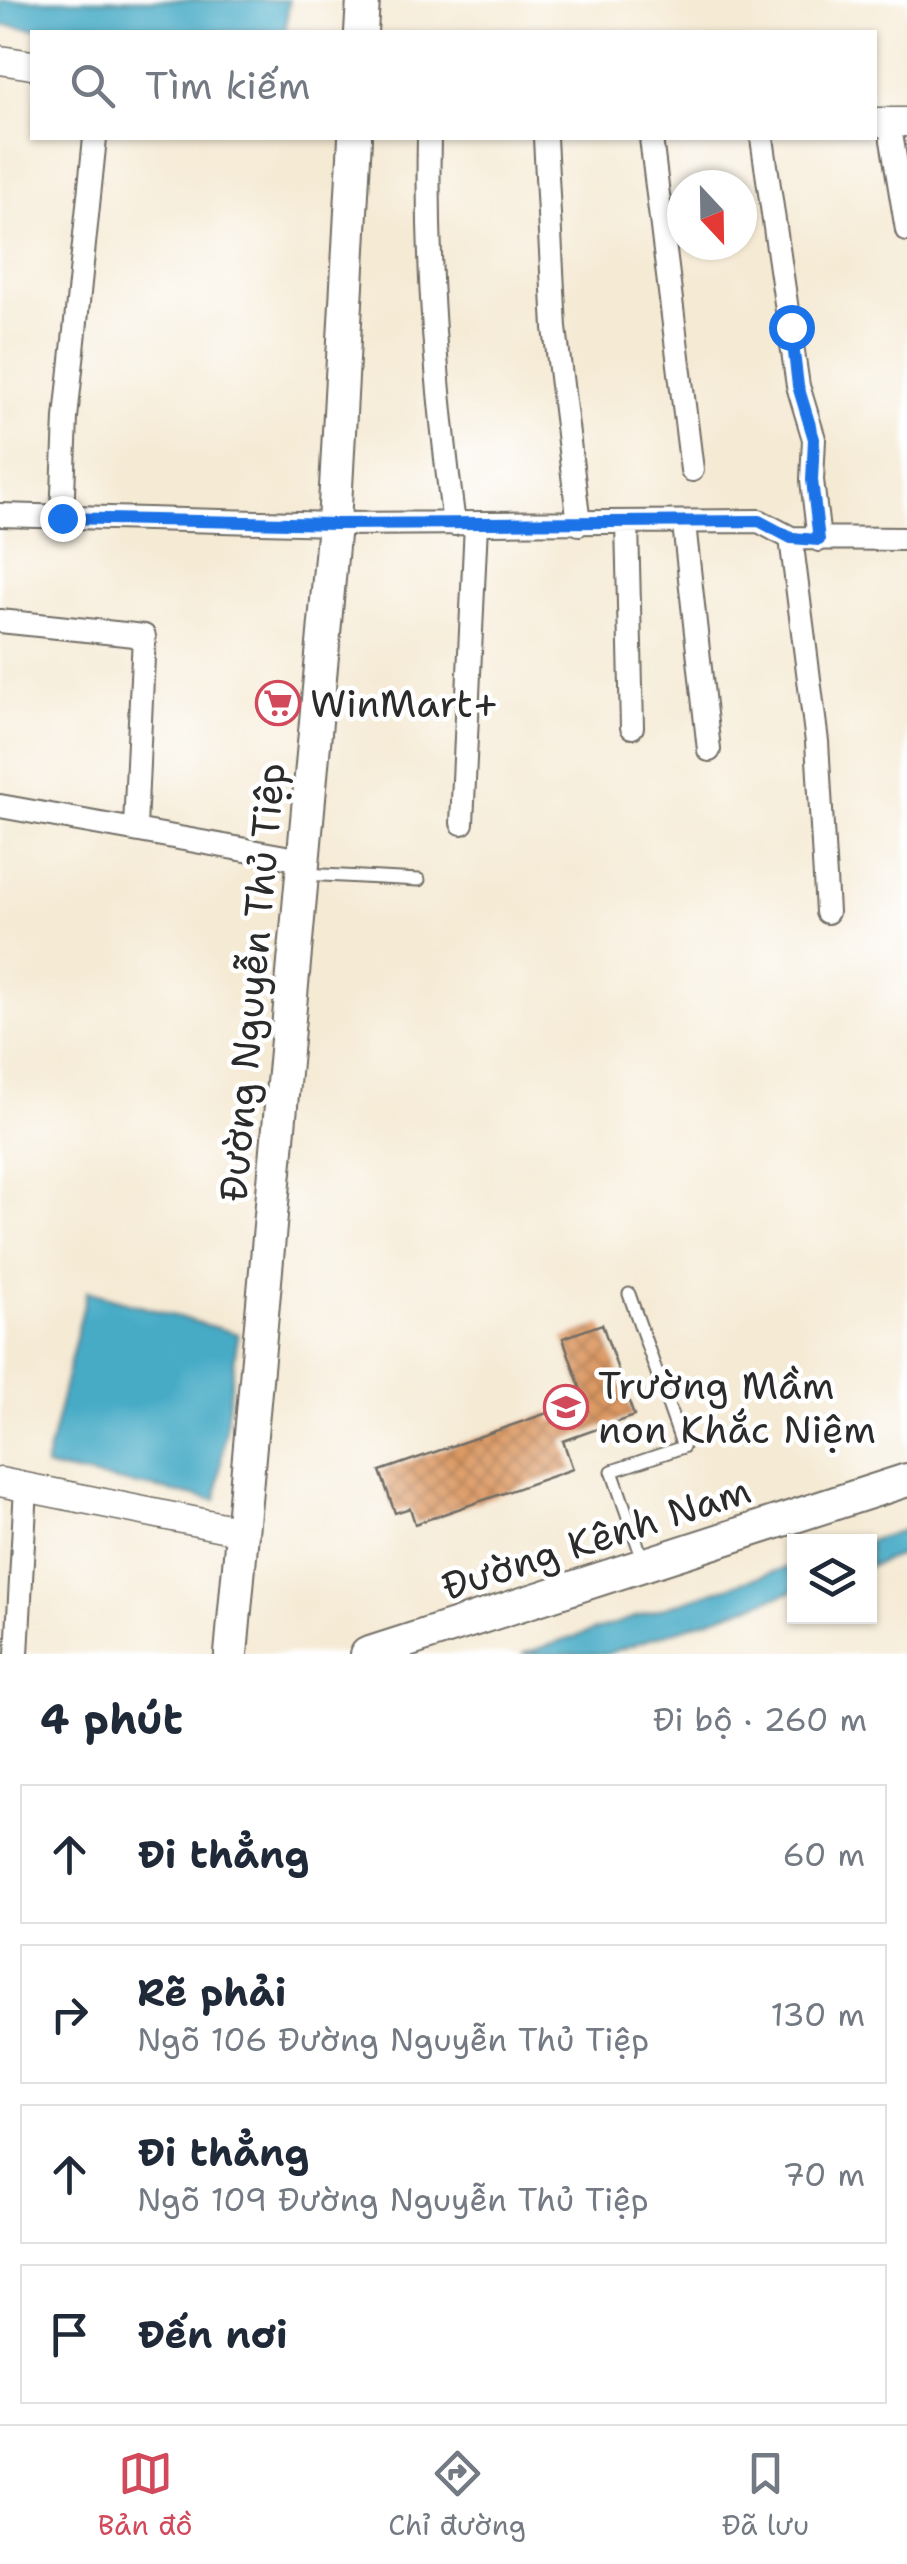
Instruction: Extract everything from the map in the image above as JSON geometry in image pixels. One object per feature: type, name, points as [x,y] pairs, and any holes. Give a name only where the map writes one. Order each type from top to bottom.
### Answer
[{"type":"main road","points":[[360,30],[362,0]]},
{"type":"main road","name":"Đường Nguyễn Thủ Tiệp","points":[[231,1654],[334,524],[355,140]]},
{"type":"main road","name":"Đường Kênh Nam","points":[[367,1654],[907,1480]]},
{"type":"street","points":[[0,60],[30,66]]},
{"type":"street","points":[[890,122],[907,230]]},
{"type":"street","points":[[62,518],[66,418],[95,140]]},
{"type":"street","points":[[429,140],[427,236],[434,371],[465,524],[462,823]]},
{"type":"street","points":[[545,140],[555,328],[579,524]]},
{"type":"street","points":[[651,140],[692,470]]},
{"type":"street","points":[[762,140],[798,386],[814,439],[812,480],[819,540]]},
{"type":"street","points":[[0,515],[334,524],[759,521],[791,538],[907,539]]},
{"type":"street","points":[[627,524],[632,727]]},
{"type":"street","points":[[684,524],[710,750]]},
{"type":"street","points":[[791,538],[818,742],[827,912]]},
{"type":"street","points":[[0,621],[144,636],[135,826]]},
{"type":"street","points":[[0,806],[135,826],[302,867]]},
{"type":"street","points":[[17,1654],[13,1485],[242,1531]]},
{"type":"lane","points":[[302,867],[420,880]]},
{"type":"lane","points":[[629,1294],[682,1447],[612,1471],[645,1564]]},
{"type":"water","points":[[0,0],[289,0],[285,30],[46,30],[0,25]]},
{"type":"water","points":[[87,1291],[238,1334],[216,1500],[45,1467]]},
{"type":"water","points":[[907,1529],[907,1553],[877,1564],[877,1538]]},
{"type":"water","points":[[787,1567],[787,1593],[606,1654],[522,1654]]},
{"type":"building","points":[[602,1324],[634,1416],[563,1441],[573,1469],[415,1524],[410,1508],[395,1513],[380,1471],[550,1412],[553,1422],[588,1410],[563,1338]]},
{"type":"place","name":"WinMart+","points":[[278,703]]},
{"type":"place","name":"Trường Mầm non Khắc Niệm","points":[[566,1407]]},
{"type":"route","points":[[62,518],[334,524],[759,521],[791,538],[819,540],[812,480],[814,439],[798,386],[791,327]]}]
